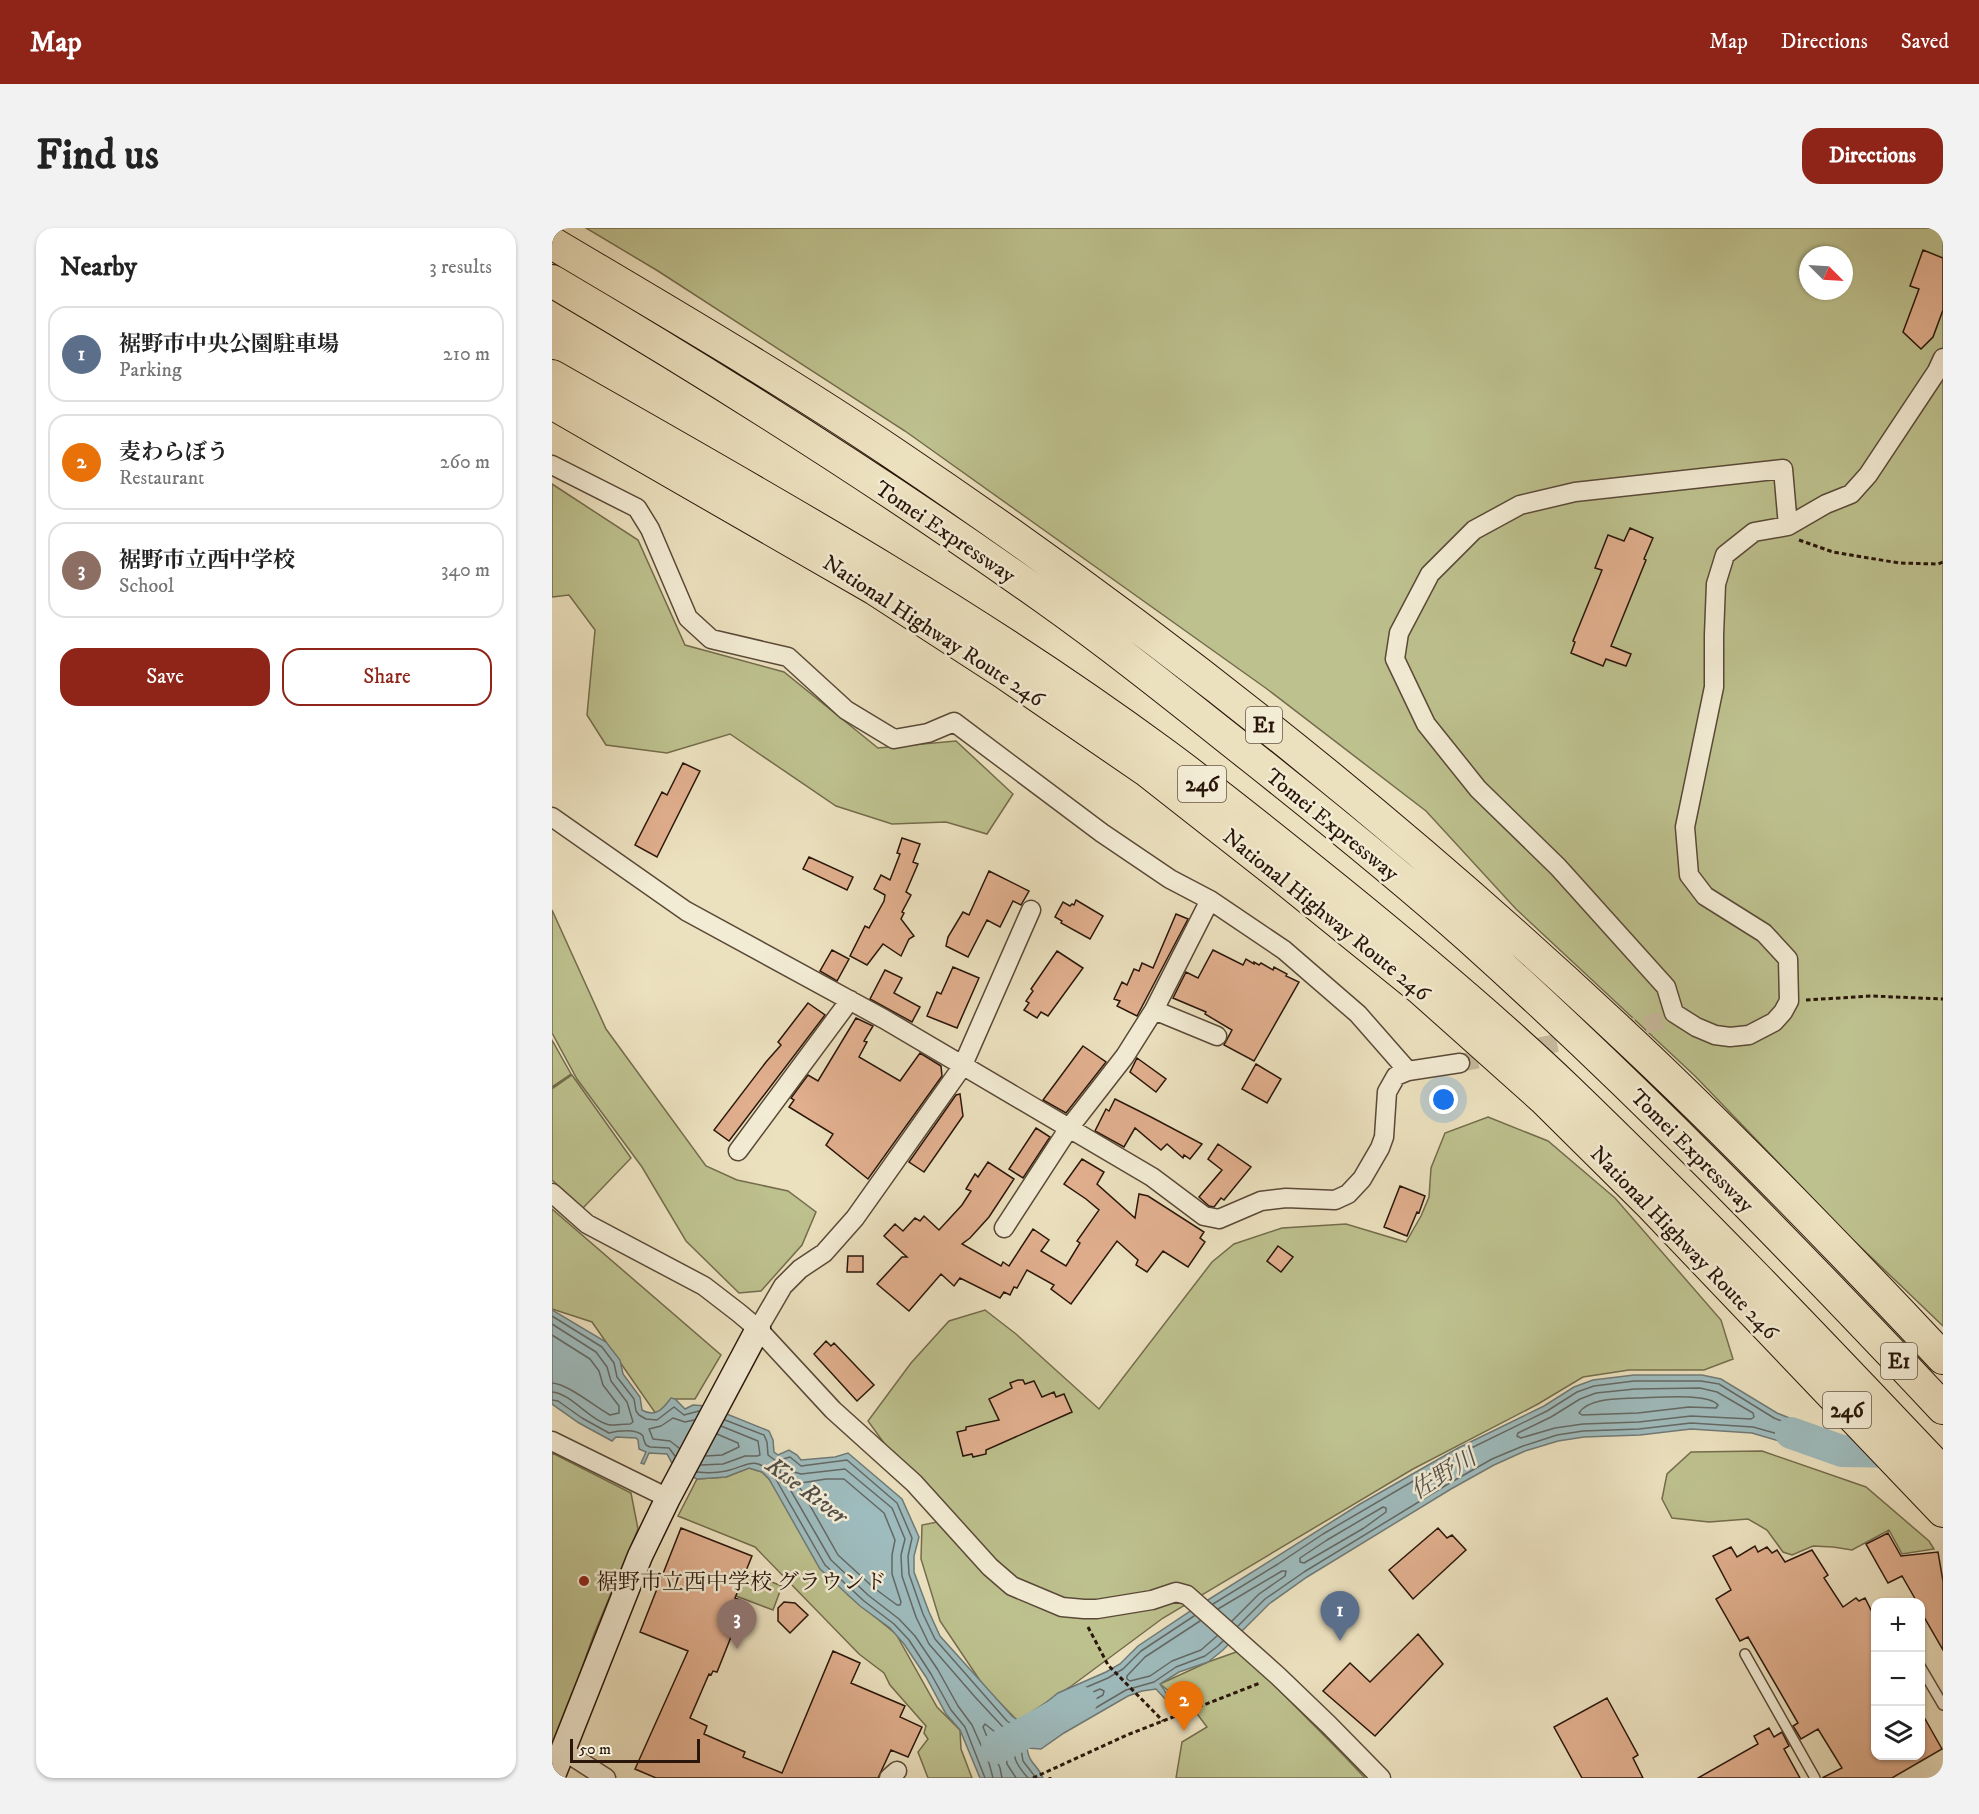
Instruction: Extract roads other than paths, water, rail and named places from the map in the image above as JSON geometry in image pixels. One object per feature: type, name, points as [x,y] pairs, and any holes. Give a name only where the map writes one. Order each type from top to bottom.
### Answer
[{"type":"highway","name":"Tomei Expressway","points":[[552,243],[894,454],[1081,585],[1239,705],[1349,793],[1444,873],[1608,1020],[1755,1164],[1943,1359]]},
{"type":"highway","name":"Tomei Expressway","points":[[552,281],[763,410],[947,530],[1049,601],[1319,810],[1467,935],[1582,1041],[1675,1130],[1943,1407]]},
{"type":"highway","name":"National Highway Route 246","points":[[552,376],[758,493],[891,572],[1017,652],[1161,752],[1295,856],[1437,971],[1565,1088],[1763,1303],[1943,1511]]},
{"type":"highway","name":"National Highway Route 246","points":[[552,403],[875,589],[1003,672],[1146,770],[1421,988],[1543,1098],[1652,1206],[1763,1303],[1943,1473]]},
{"type":"street","points":[[1791,532],[1783,468],[1575,492],[1520,506],[1474,530],[1430,574],[1399,633],[1395,659],[1426,724],[1478,789],[1558,867],[1666,987],[1670,1017],[1715,1035],[1730,1037],[1749,1035],[1774,1022],[1783,1012],[1789,1000],[1788,959],[1764,933],[1705,896],[1689,875],[1685,827],[1714,687],[1713,635],[1716,584],[1725,555],[1754,532],[1791,532],[1826,504],[1851,494],[1874,466],[1943,358]]},
{"type":"street","points":[[552,465],[637,508],[650,529],[688,618],[711,639],[788,657],[846,711],[894,739],[928,733],[954,722],[1102,833],[1170,879],[1210,900],[1284,950],[1358,1014],[1408,1071]]},
{"type":"street","points":[[552,817],[686,911],[849,1000],[1069,1128],[1152,1177],[1204,1216],[1219,1219],[1261,1201],[1286,1198],[1335,1200],[1348,1194],[1362,1179],[1380,1148],[1384,1137],[1387,1092],[1396,1076],[1408,1071],[1460,1063]]},
{"type":"street","points":[[1004,1228],[1069,1128],[1125,1056],[1154,1010],[1210,900]]},
{"type":"street","points":[[552,1778],[640,1557],[670,1495],[758,1329],[783,1286],[800,1269],[824,1252],[855,1218],[962,1067],[1031,910]]},
{"type":"street","points":[[738,1151],[849,1000]]},
{"type":"street","points":[[1154,1010],[1216,1036]]},
{"type":"street","points":[[552,1193],[587,1224],[704,1286],[758,1329],[833,1410],[914,1483],[990,1567],[1012,1586],[1062,1607],[1084,1609],[1152,1600],[1176,1592],[1187,1595],[1278,1676],[1381,1778]]},
{"type":"street","points":[[552,1441],[670,1495]]},
{"type":"street","points":[[564,1751],[606,1778]]},
{"type":"lane","points":[[1745,1654],[1815,1778]]},
{"type":"lane","points":[[1925,1674],[1943,1705]]},
{"type":"water","name":"Kise River","points":[[552,1310],[606,1342],[620,1360],[623,1374],[640,1397],[642,1410],[655,1413],[662,1409],[671,1398],[685,1409],[693,1405],[707,1406],[769,1431],[773,1440],[774,1452],[778,1455],[789,1450],[801,1460],[835,1457],[848,1453],[902,1499],[919,1537],[914,1556],[914,1572],[940,1636],[1012,1716],[1025,1726],[1040,1731],[1043,1728],[1045,1717],[1038,1709],[1058,1693],[1120,1664],[1138,1646],[1192,1610],[1360,1504],[1458,1448],[1544,1406],[1574,1387],[1593,1380],[1634,1375],[1702,1375],[1721,1379],[1777,1413],[1804,1424],[1811,1431],[1834,1441],[1830,1456],[1752,1433],[1691,1429],[1640,1435],[1584,1437],[1558,1441],[1525,1451],[1451,1489],[1307,1577],[1269,1604],[1208,1662],[1179,1672],[1160,1684],[1169,1697],[1185,1708],[1183,1710],[1167,1701],[1156,1689],[1142,1691],[1128,1696],[1041,1749],[1027,1748],[1030,1758],[1043,1778],[980,1778],[960,1730],[946,1714],[926,1677],[904,1644],[890,1628],[860,1606],[820,1569],[769,1479],[762,1472],[749,1468],[726,1477],[697,1479],[674,1467],[667,1454],[649,1453],[644,1464],[641,1463],[646,1452],[639,1449],[636,1438],[616,1437],[612,1441],[579,1423],[552,1404]]},
{"type":"waterway","name":"佐野川","points":[[1791,1433],[1842,1451],[1906,1452]]},
{"type":"waterway","name":"佐野川","points":[[997,1748],[1081,1702]]},
{"type":"tunnel","points":[[1460,1063],[1667,1020]]},
{"type":"place","name":"裾野市立西中学校 グラウンド","points":[[584,1581]]},
{"type":"place","name":"裾野市中央公園駐車場","points":[[1340,1641]]},
{"type":"place","name":"裾野市立西中学校","points":[[737,1649]]},
{"type":"place","name":"麦わらぼう","points":[[1184,1731]]}]
